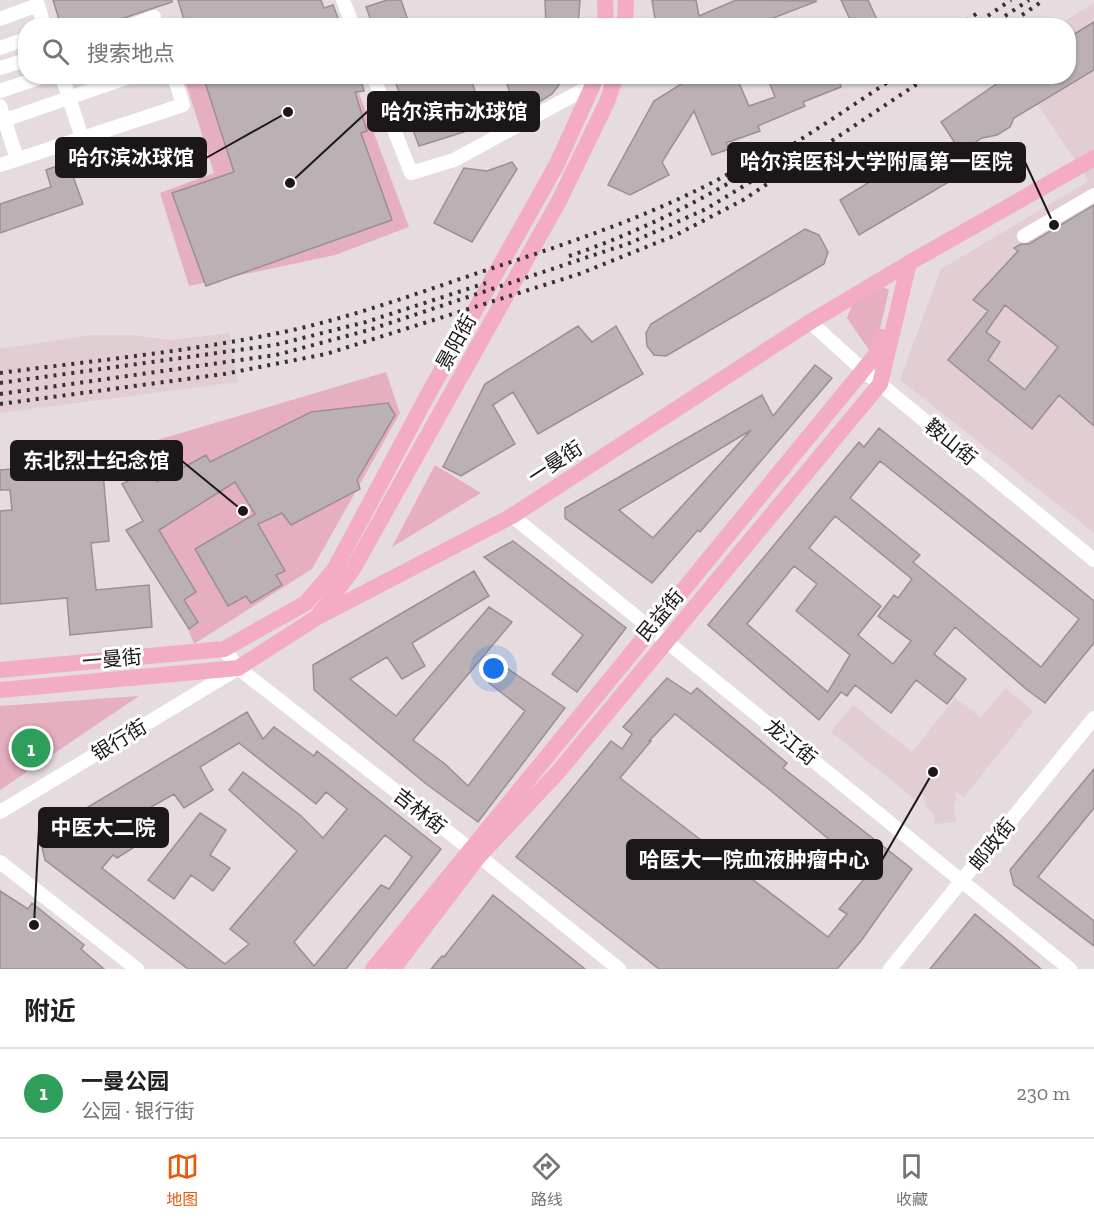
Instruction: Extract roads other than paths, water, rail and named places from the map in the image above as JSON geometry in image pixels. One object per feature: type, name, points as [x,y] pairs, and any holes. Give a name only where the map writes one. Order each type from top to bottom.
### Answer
[{"type":"main road","points":[[605,0],[606,18]]},
{"type":"main road","points":[[625,18],[626,0]]},
{"type":"main road","name":"景阳街","points":[[334,570],[557,164],[594,84]]},
{"type":"main road","name":"景阳街","points":[[316,618],[353,569],[448,401],[559,201],[607,102],[613,84]]},
{"type":"main road","name":"一曼街","points":[[0,690],[238,668],[316,618],[512,516],[810,322],[1094,158]]},
{"type":"main road","name":"民益街","points":[[373,969],[475,853],[652,630],[878,352],[904,266]]},
{"type":"main road","name":"民益街","points":[[393,969],[475,853],[559,771],[880,384],[904,266]]},
{"type":"main road","name":"一曼街","points":[[0,670],[224,649],[306,603],[334,570]]},
{"type":"street","points":[[343,0],[350,18]]},
{"type":"street","points":[[0,19],[38,5],[42,18]]},
{"type":"street","points":[[0,48],[18,42]]},
{"type":"street","points":[[0,68],[18,62]]},
{"type":"street","points":[[0,91],[21,84]]},
{"type":"street","points":[[65,84],[82,138]]},
{"type":"street","points":[[5,120],[109,84]]},
{"type":"street","points":[[0,165],[183,105],[176,84]]},
{"type":"street","points":[[376,84],[411,172],[454,160],[589,84]]},
{"type":"street","points":[[0,106],[17,159]]},
{"type":"street","points":[[1024,236],[1094,195]]},
{"type":"street","name":"鞍山街","points":[[810,322],[863,370],[1094,560]]},
{"type":"street","name":"龙江街","points":[[512,516],[1071,969]]},
{"type":"street","name":"吉林街","points":[[224,649],[238,668],[619,969]]},
{"type":"street","name":"银行街","points":[[0,812],[238,668]]},
{"type":"street","name":"邮政街","points":[[890,969],[1094,718]]},
{"type":"street","points":[[0,862],[136,969]]},
{"type":"railway","points":[[985,18],[1011,0]]},
{"type":"railway","points":[[1002,18],[1029,0]]},
{"type":"railway","points":[[1022,15],[1044,0]]},
{"type":"railway","points":[[970,18],[979,12]]},
{"type":"railway","points":[[569,256],[657,221],[699,200],[779,153],[885,84]]},
{"type":"railway","points":[[0,404],[224,374],[326,354],[579,274],[676,235],[743,200],[917,84]]},
{"type":"railway","points":[[0,394],[276,355],[369,330],[630,243],[706,209],[801,151]]},
{"type":"railway","points":[[0,373],[206,346],[274,334],[333,320],[600,231],[659,208],[746,164]]},
{"type":"railway","points":[[0,383],[275,345],[366,322],[486,283]]},
{"type":"place","name":"哈尔滨冰球馆","points":[[288,112]]},
{"type":"place","name":"哈尔滨市冰球馆","points":[[290,183]]},
{"type":"place","name":"哈尔滨医科大学附属第一医院","points":[[1054,225]]},
{"type":"place","name":"东北烈士纪念馆","points":[[243,511]]},
{"type":"place","name":"一曼公园","points":[[31,748]]},
{"type":"place","name":"哈医大一院血液肿瘤中心","points":[[933,772]]},
{"type":"place","name":"中医大二院","points":[[34,925]]}]
